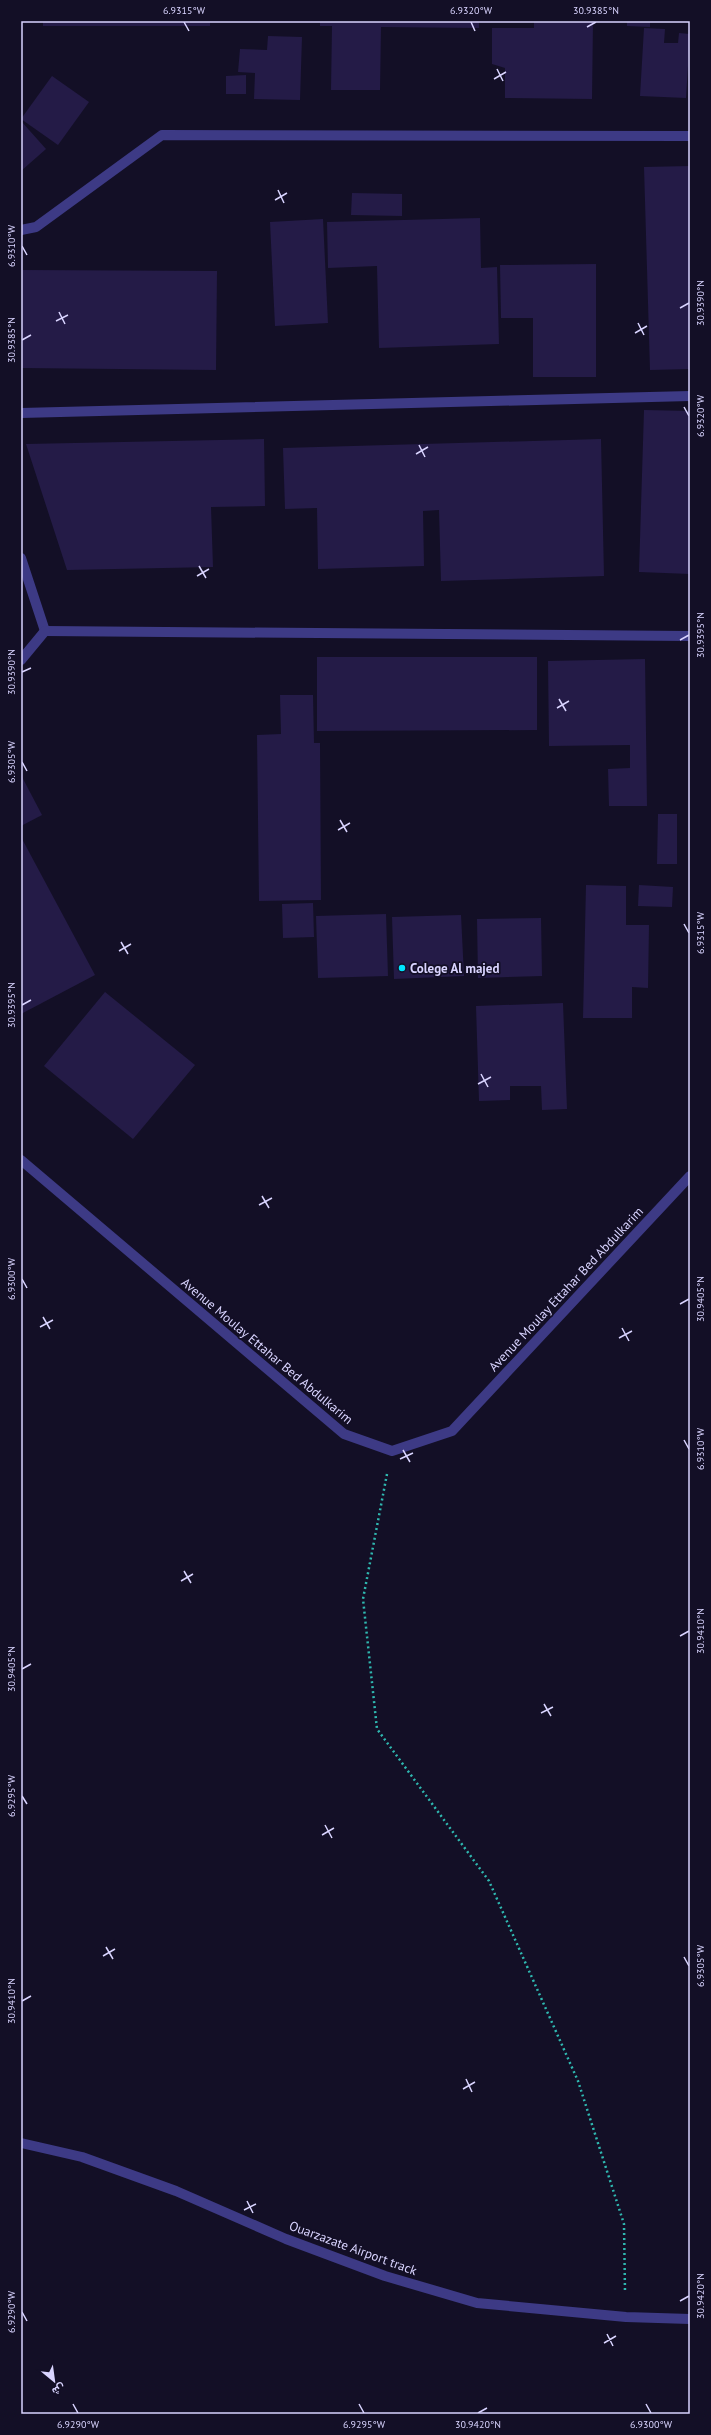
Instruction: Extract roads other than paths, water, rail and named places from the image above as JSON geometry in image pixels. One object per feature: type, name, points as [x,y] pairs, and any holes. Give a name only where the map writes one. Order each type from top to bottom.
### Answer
[{"type":"street","points":[[21,230],[36,227],[162,136],[690,136]]},
{"type":"street","points":[[21,413],[690,396]]},
{"type":"street","points":[[21,558],[45,631]]},
{"type":"street","points":[[45,631],[690,636]]},
{"type":"street","points":[[21,660],[45,631]]},
{"type":"street","name":"Avenue Moulay Ettahar Bed Abdulkarim","points":[[21,1160],[344,1434],[392,1451],[452,1431],[690,1176]]},
{"type":"street","name":"Ouarzazate Airport track","points":[[21,2143],[96,2163],[176,2191],[286,2239],[384,2276],[470,2301],[626,2317],[690,2319]]},
{"type":"place","name":"Colege Al majed","points":[[402,968]]}]
